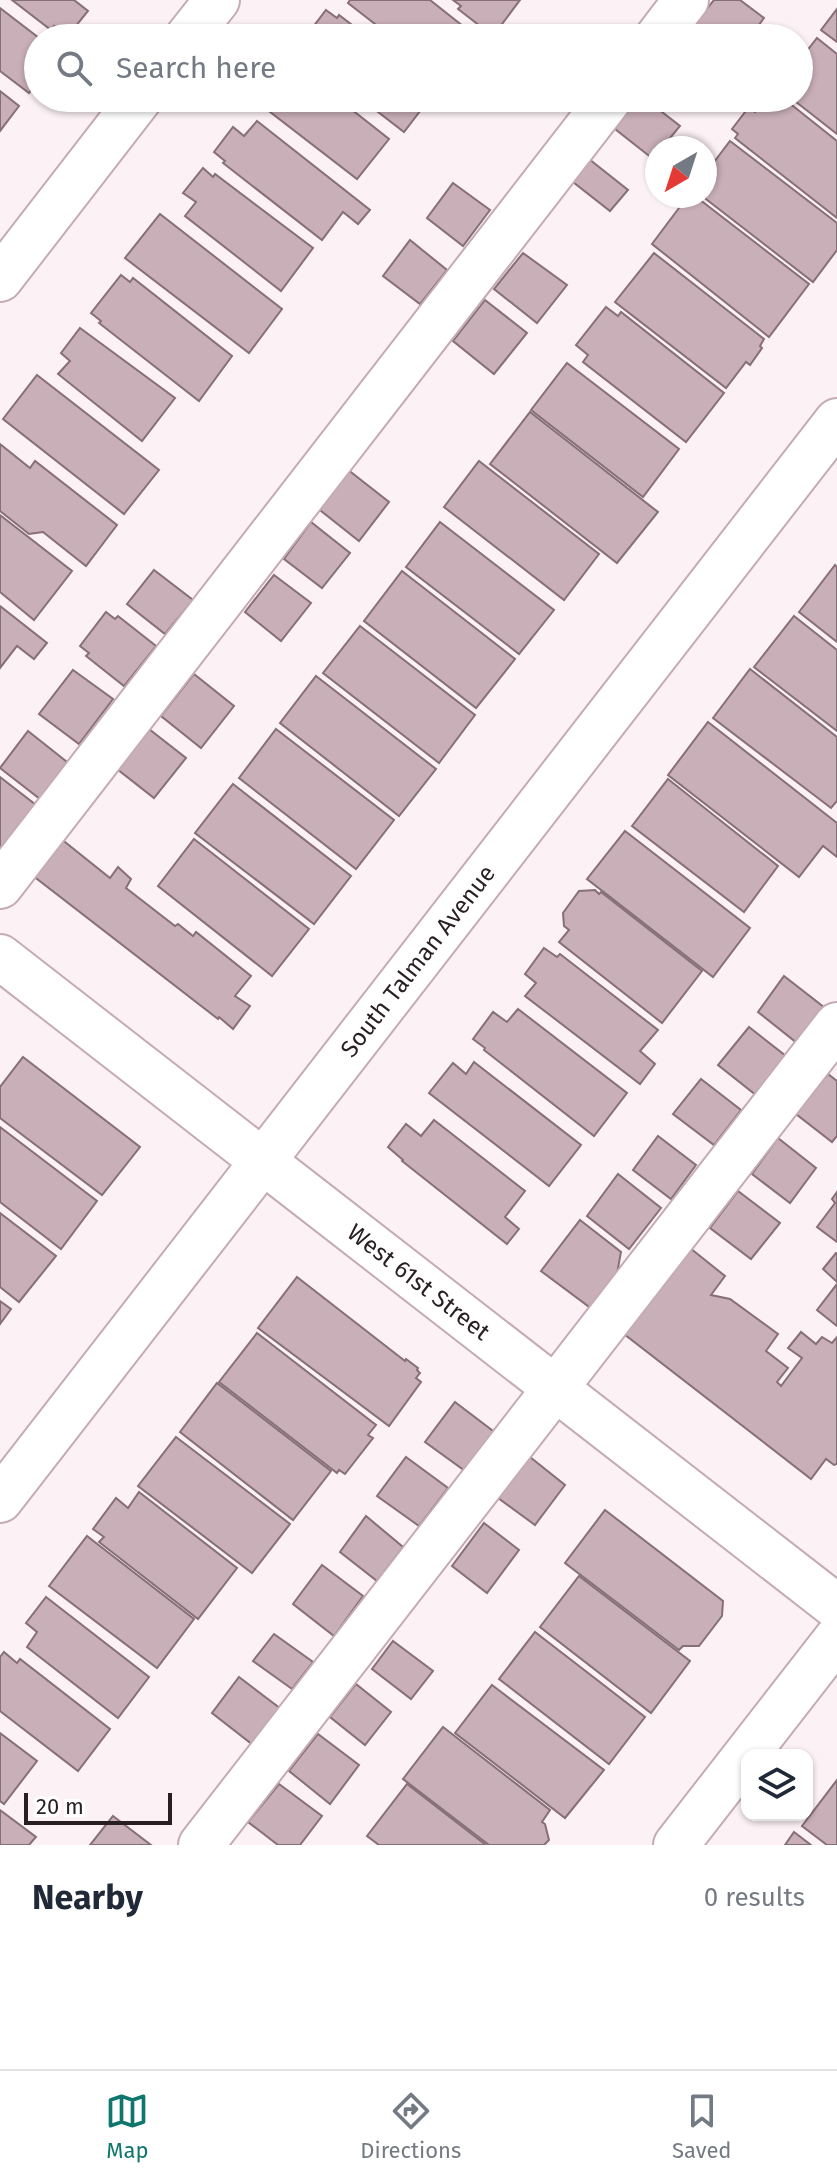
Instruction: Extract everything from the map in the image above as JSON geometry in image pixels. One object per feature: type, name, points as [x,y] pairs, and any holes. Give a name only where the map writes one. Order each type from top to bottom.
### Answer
[{"type":"street","points":[[198,24],[217,0]]},
{"type":"street","points":[[668,24],[686,0]]},
{"type":"street","points":[[0,279],[129,112]]},
{"type":"street","points":[[0,886],[599,112]]},
{"type":"street","name":"South Talman Avenue","points":[[0,1500],[837,421]]},
{"type":"street","name":"West 61st Street","points":[[0,957],[837,1607]]},
{"type":"street","points":[[201,1845],[837,1025]]},
{"type":"street","points":[[676,1845],[837,1638]]},
{"type":"building","points":[[12,0],[74,0],[88,11],[78,24],[43,24]]},
{"type":"building","points":[[350,0],[430,0],[460,24],[375,24],[348,3]]},
{"type":"building","points":[[453,0],[520,0],[502,24],[477,24],[458,9],[461,6]]},
{"type":"building","points":[[714,0],[740,0],[764,18],[760,24],[695,23]]},
{"type":"building","points":[[0,8],[24,26],[24,89],[0,71]]},
{"type":"building","points":[[837,9],[837,42],[821,30]]},
{"type":"building","points":[[326,10],[351,24],[315,24]]},
{"type":"building","points":[[817,38],[837,54],[837,134],[809,112],[813,112],[813,43]]},
{"type":"building","points":[[0,91],[19,106],[0,131]]},
{"type":"building","points":[[270,112],[355,112],[389,139],[357,179]]},
{"type":"building","points":[[378,112],[419,112],[404,132]]},
{"type":"building","points":[[628,112],[662,112],[680,126],[672,136],[645,136],[645,153],[615,129]]},
{"type":"building","points":[[745,112],[801,112],[837,141],[837,218],[735,138],[738,134],[732,129]]},
{"type":"building","points":[[257,121],[370,210],[358,224],[343,212],[322,240],[223,163],[225,161],[214,152],[233,127],[244,136]]},
{"type":"building","points":[[730,141],[837,223],[837,250],[813,282],[717,208],[717,158]]},
{"type":"building","points":[[589,159],[628,190],[610,211],[573,182]]},
{"type":"building","points":[[203,168],[313,248],[281,291],[185,216],[196,202],[183,193]]},
{"type":"building","points":[[453,183],[490,210],[463,246],[427,218]]},
{"type":"building","points":[[679,208],[711,208],[809,284],[769,337],[652,244]]},
{"type":"building","points":[[160,214],[282,309],[249,353],[125,258]]},
{"type":"building","points":[[410,240],[447,270],[420,304],[383,276]]},
{"type":"building","points":[[523,253],[567,285],[537,323],[494,289]]},
{"type":"building","points":[[654,253],[764,339],[762,348],[750,365],[746,362],[726,388],[615,302]]},
{"type":"building","points":[[121,275],[130,282],[133,278],[232,356],[199,401],[99,323],[101,321],[91,313]]},
{"type":"building","points":[[485,300],[527,333],[494,374],[453,341]]},
{"type":"building","points":[[606,307],[618,316],[621,312],[724,393],[686,442],[583,362],[588,355],[576,345]]},
{"type":"building","points":[[80,328],[175,398],[142,441],[58,374],[70,361],[61,353]]},
{"type":"building","points":[[567,363],[679,449],[643,497],[531,410]]},
{"type":"building","points":[[37,375],[159,470],[124,514],[3,419]]},
{"type":"building","points":[[530,412],[658,512],[617,563],[490,464]]},
{"type":"building","points":[[0,444],[30,468],[35,461],[117,525],[86,566],[43,532],[29,534],[0,511]]},
{"type":"building","points":[[479,461],[599,554],[564,600],[444,507]]},
{"type":"building","points":[[347,469],[389,502],[359,541],[316,507]]},
{"type":"building","points":[[0,515],[72,571],[34,620],[0,592]]},
{"type":"building","points":[[311,522],[350,553],[322,588],[284,559]]},
{"type":"building","points":[[440,522],[554,610],[519,654],[406,567]]},
{"type":"building","points":[[835,565],[837,567],[837,642],[799,612]]},
{"type":"building","points":[[154,570],[193,600],[165,634],[127,604]]},
{"type":"building","points":[[402,571],[515,659],[476,708],[364,621]]},
{"type":"building","points":[[274,575],[311,603],[281,641],[245,612]]},
{"type":"building","points":[[0,606],[47,643],[34,659],[17,646],[0,668]]},
{"type":"building","points":[[106,612],[115,619],[118,616],[156,646],[124,686],[86,656],[89,653],[80,646]]},
{"type":"building","points":[[794,616],[837,650],[837,731],[754,667]]},
{"type":"building","points":[[360,626],[475,715],[439,763],[323,673]]},
{"type":"building","points":[[750,669],[837,737],[837,801],[831,808],[713,718]]},
{"type":"building","points":[[73,670],[113,699],[79,744],[39,714]]},
{"type":"building","points":[[194,674],[234,706],[201,748],[161,716]]},
{"type":"building","points":[[316,676],[436,769],[399,816],[280,723]]},
{"type":"building","points":[[708,722],[837,823],[837,857],[823,846],[799,877],[668,775]]},
{"type":"building","points":[[149,729],[186,758],[154,798],[117,769]]},
{"type":"building","points":[[276,729],[394,820],[356,869],[239,778]]},
{"type":"building","points":[[28,731],[67,762],[40,799],[0,768]]},
{"type":"building","points":[[0,777],[36,805],[0,850]]},
{"type":"building","points":[[668,779],[778,866],[744,912],[632,826]]},
{"type":"building","points":[[233,784],[351,876],[314,924],[195,833]]},
{"type":"building","points":[[625,831],[750,928],[713,977],[587,879]]},
{"type":"building","points":[[60,838],[110,878],[118,867],[131,879],[126,888],[175,926],[178,924],[193,936],[196,932],[251,976],[235,996],[250,1006],[233,1029],[32,875]]},
{"type":"building","points":[[194,839],[309,929],[272,976],[158,886]]},
{"type":"building","points":[[595,890],[702,971],[662,1023],[559,942],[569,930],[564,926],[563,913],[579,891]]},
{"type":"building","points":[[544,948],[557,957],[560,954],[658,1030],[640,1051],[655,1064],[640,1084],[525,996],[536,983],[525,974]]},
{"type":"building","points":[[784,976],[825,1008],[797,1043],[758,1012]]},
{"type":"building","points":[[518,1009],[627,1093],[594,1136],[473,1039],[493,1012],[507,1022]]},
{"type":"building","points":[[749,1027],[791,1060],[761,1099],[718,1065]]},
{"type":"building","points":[[23,1057],[140,1147],[102,1195],[0,1118],[0,1087]]},
{"type":"building","points":[[474,1062],[581,1145],[549,1186],[429,1093],[453,1063],[466,1074]]},
{"type":"building","points":[[828,1074],[837,1081],[837,1136],[832,1142],[796,1114]]},
{"type":"building","points":[[701,1079],[741,1110],[714,1145],[673,1114]]},
{"type":"building","points":[[434,1120],[525,1191],[505,1217],[519,1229],[507,1244],[388,1147],[406,1124],[421,1136]]},
{"type":"building","points":[[0,1127],[97,1201],[61,1249],[0,1202]]},
{"type":"building","points":[[658,1136],[696,1165],[671,1199],[633,1170]]},
{"type":"building","points":[[778,1138],[816,1168],[790,1203],[752,1174]]},
{"type":"building","points":[[618,1174],[661,1208],[629,1249],[587,1216]]},
{"type":"building","points":[[738,1191],[780,1223],[751,1259],[710,1228]]},
{"type":"building","points":[[837,1192],[837,1242],[817,1227],[835,1203],[832,1199]]},
{"type":"building","points":[[0,1213],[56,1256],[19,1302],[0,1287]]},
{"type":"building","points":[[580,1220],[621,1252],[616,1279],[592,1309],[541,1271]]},
{"type":"building","points":[[690,1248],[725,1276],[711,1295],[730,1299],[778,1334],[766,1351],[788,1368],[777,1382],[781,1386],[802,1358],[788,1348],[801,1332],[816,1344],[822,1337],[832,1343],[837,1337],[837,1464],[826,1459],[811,1479],[624,1334]]},
{"type":"building","points":[[837,1253],[837,1282],[823,1269]]},
{"type":"building","points":[[297,1277],[418,1368],[420,1373],[416,1378],[421,1382],[389,1426],[258,1328]]},
{"type":"building","points":[[837,1284],[837,1326],[817,1310]]},
{"type":"building","points":[[0,1301],[11,1309],[0,1324]]},
{"type":"building","points":[[257,1333],[376,1425],[368,1435],[373,1438],[345,1474],[339,1470],[337,1473],[219,1382]]},
{"type":"building","points":[[217,1383],[331,1471],[293,1520],[180,1432]]},
{"type":"building","points":[[455,1402],[497,1434],[468,1473],[425,1442]]},
{"type":"building","points":[[176,1437],[290,1524],[252,1573],[138,1486]]},
{"type":"building","points":[[525,1453],[565,1485],[535,1525],[494,1495]]},
{"type":"building","points":[[406,1457],[448,1488],[419,1526],[377,1496]]},
{"type":"building","points":[[139,1492],[237,1568],[198,1619],[99,1542],[104,1537],[93,1529],[116,1498],[128,1508]]},
{"type":"building","points":[[605,1510],[723,1601],[722,1616],[699,1646],[683,1646],[679,1650],[565,1563]]},
{"type":"building","points":[[366,1516],[403,1547],[377,1581],[340,1552]]},
{"type":"building","points":[[484,1523],[519,1550],[487,1593],[452,1566]]},
{"type":"building","points":[[87,1536],[194,1619],[157,1668],[49,1586]]},
{"type":"building","points":[[322,1565],[363,1596],[334,1636],[293,1604]]},
{"type":"building","points":[[579,1576],[690,1661],[651,1713],[540,1627]]},
{"type":"building","points":[[46,1597],[149,1677],[118,1718],[27,1647],[37,1632],[26,1623]]},
{"type":"building","points":[[535,1632],[645,1717],[609,1764],[499,1679]]},
{"type":"building","points":[[274,1634],[313,1662],[292,1689],[253,1661]]},
{"type":"building","points":[[393,1641],[433,1671],[411,1699],[372,1669]]},
{"type":"building","points":[[4,1652],[17,1663],[20,1659],[110,1729],[78,1771],[0,1711],[0,1657]]},
{"type":"building","points":[[239,1677],[281,1709],[253,1745],[212,1713]]},
{"type":"building","points":[[356,1684],[391,1712],[365,1745],[330,1717]]},
{"type":"building","points":[[492,1685],[604,1770],[565,1818],[455,1733]]},
{"type":"building","points":[[443,1727],[550,1810],[542,1822],[549,1840],[544,1845],[489,1845],[403,1779]]},
{"type":"building","points":[[0,1733],[37,1761],[4,1804],[0,1801]]},
{"type":"building","points":[[318,1734],[359,1765],[330,1804],[289,1771]]},
{"type":"building","points":[[837,1780],[837,1845],[827,1845],[802,1826],[806,1821],[813,1821],[813,1812]]},
{"type":"building","points":[[279,1784],[322,1816],[300,1845],[278,1845],[248,1822]]},
{"type":"building","points":[[407,1784],[486,1845],[379,1845],[367,1836]]},
{"type":"building","points":[[0,1810],[36,1837],[29,1845],[0,1845]]},
{"type":"building","points":[[113,1816],[151,1845],[90,1845]]},
{"type":"building","points":[[794,1832],[811,1845],[785,1845]]}]
